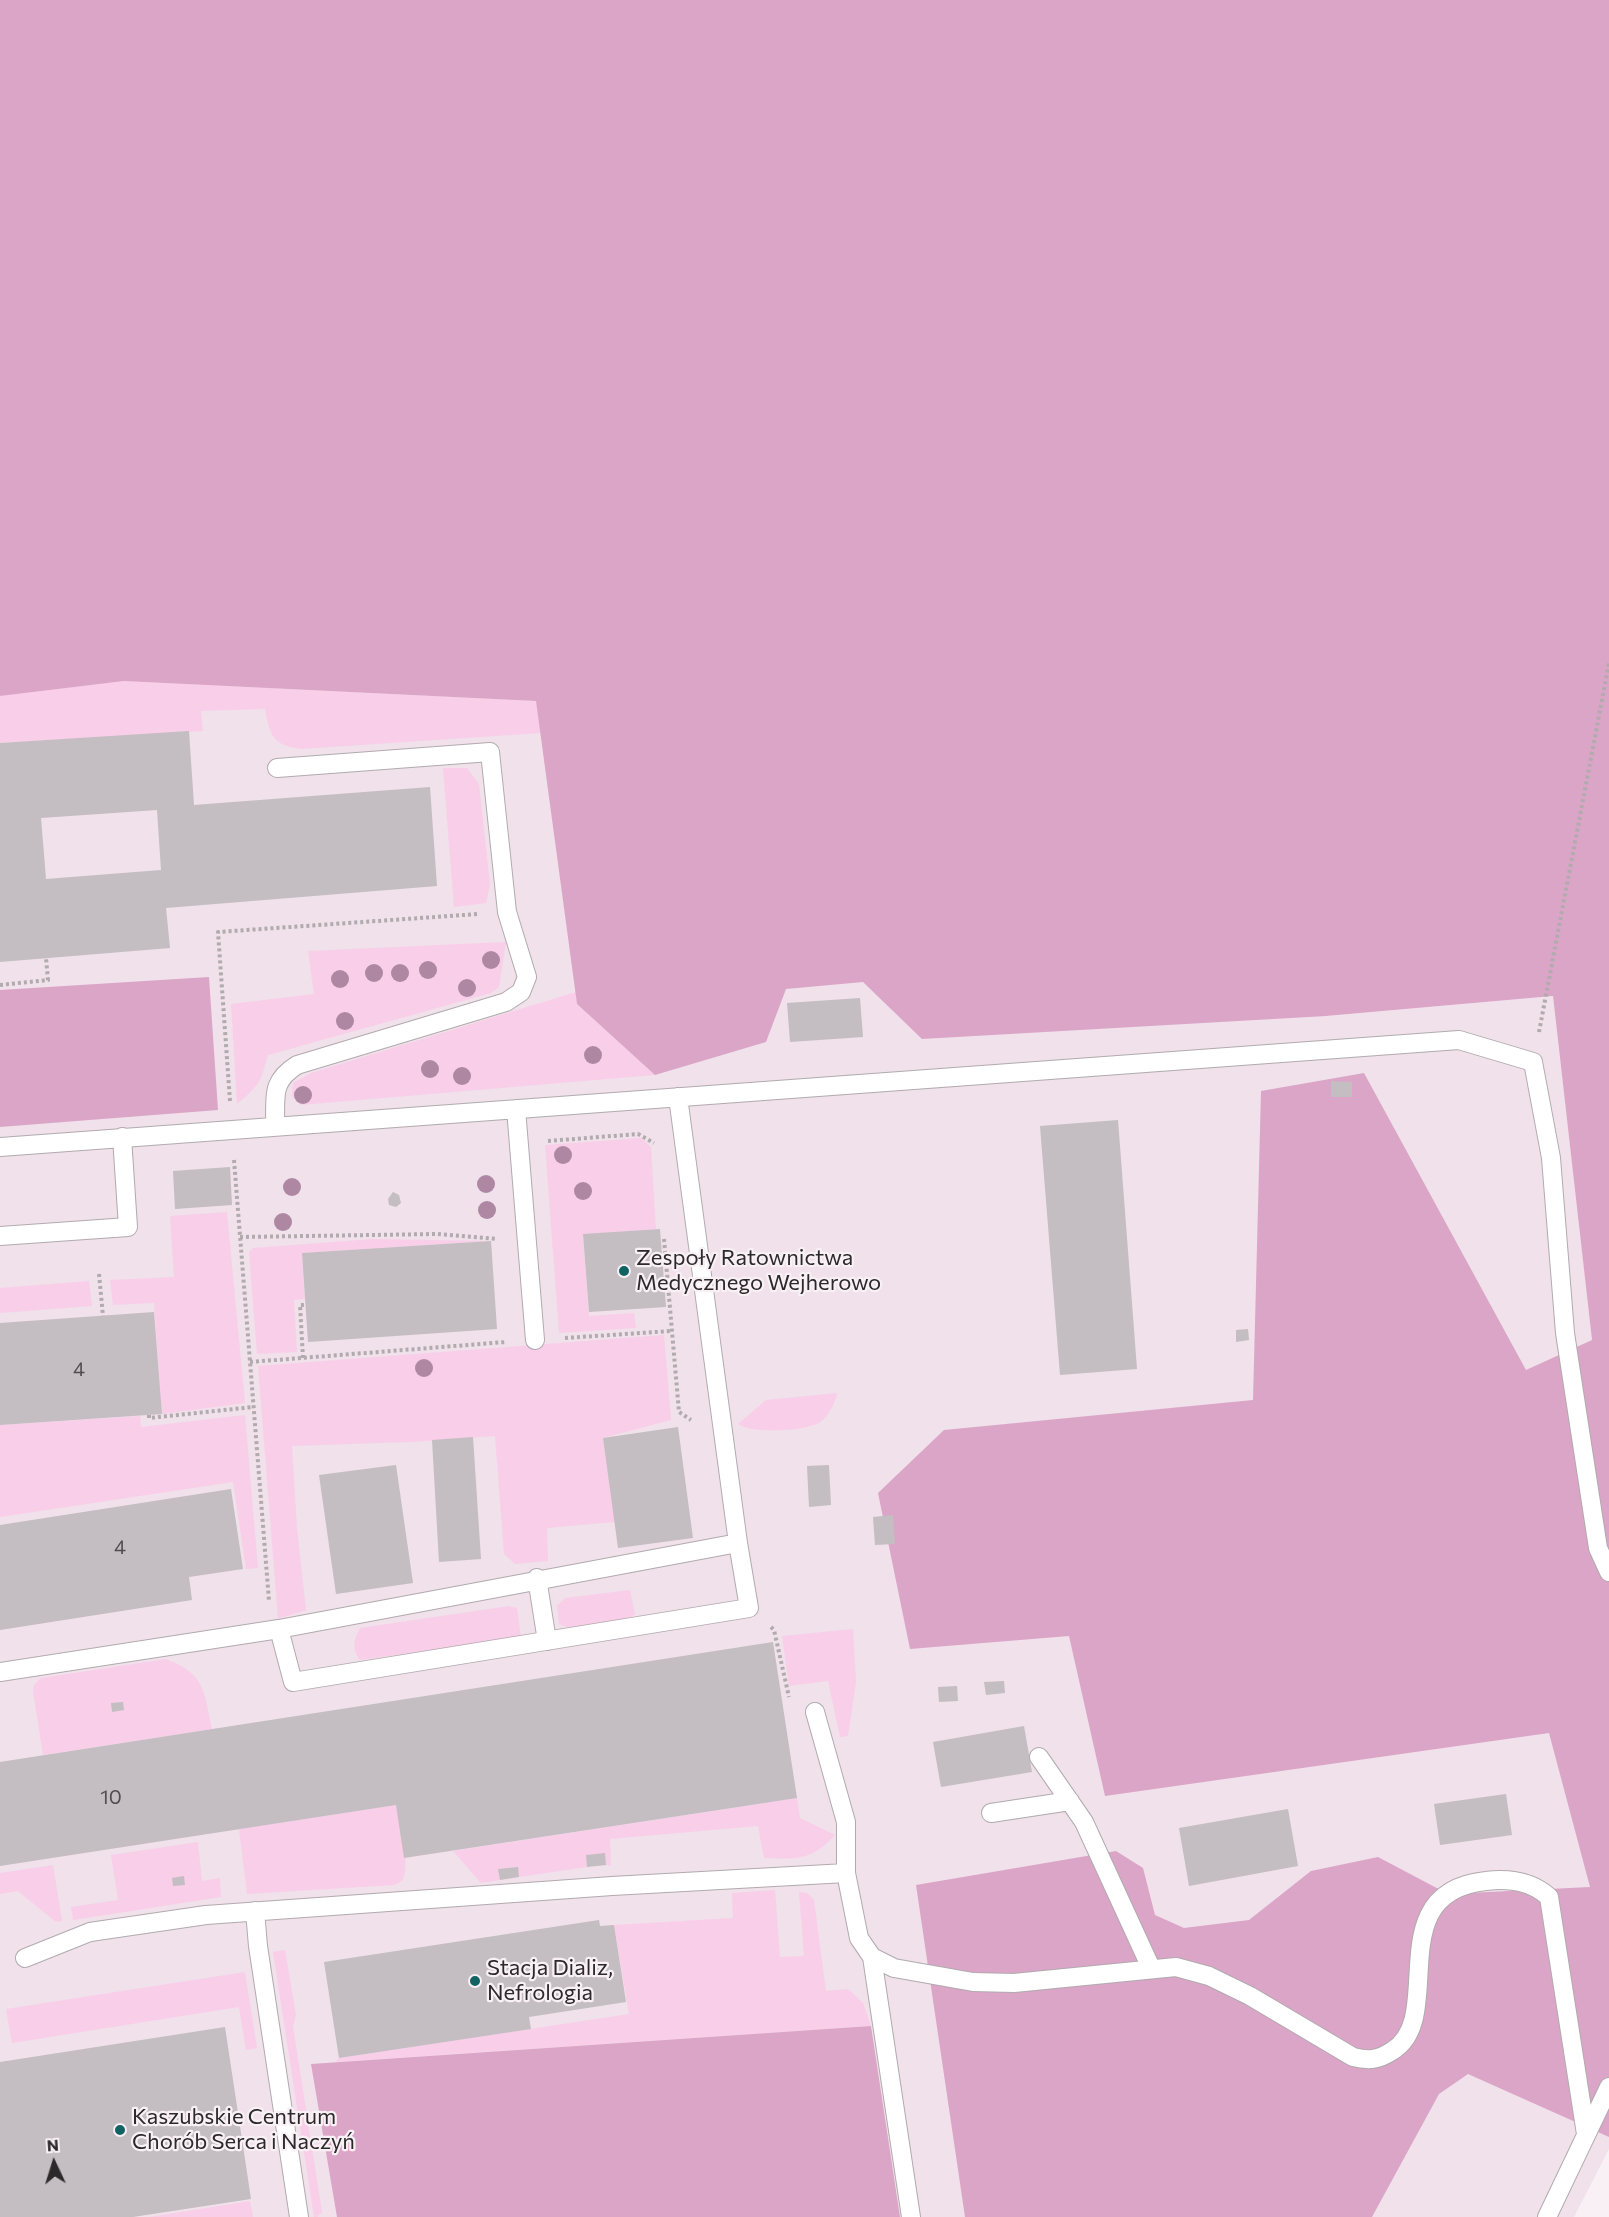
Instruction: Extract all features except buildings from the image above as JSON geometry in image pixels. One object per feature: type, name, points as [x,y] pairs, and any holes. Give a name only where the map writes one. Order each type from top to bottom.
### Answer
[{"type":"lane","points":[[276,1126],[276,1092],[281,1075],[297,1065],[506,1002],[520,992],[527,978],[507,912],[490,752],[277,768]]},
{"type":"lane","points":[[0,1147],[1459,1040],[1533,1062],[1551,1158],[1565,1333],[1598,1548],[1609,1572]]},
{"type":"lane","points":[[279,1629],[293,1682],[748,1608],[678,1097]]},
{"type":"lane","points":[[516,1109],[535,1340]]},
{"type":"lane","points":[[0,1236],[128,1227],[122,1137]]},
{"type":"lane","points":[[0,1672],[279,1629],[537,1578],[738,1543]]},
{"type":"lane","points":[[537,1578],[547,1641]]},
{"type":"lane","points":[[815,1712],[846,1822],[846,1873],[860,1938],[872,1957],[911,2217]]},
{"type":"lane","points":[[1039,1757],[1084,1822],[1151,1968]]},
{"type":"lane","points":[[990,1813],[1070,1801]]},
{"type":"lane","points":[[25,1958],[90,1932],[206,1915],[846,1873]]},
{"type":"lane","points":[[872,1957],[894,1968],[973,1982],[1014,1983],[1176,1967],[1209,1976],[1250,1996],[1353,2057],[1378,2059],[1397,2048],[1413,2024],[1418,1992],[1418,1947],[1423,1927],[1439,1902],[1457,1888],[1480,1881],[1500,1879],[1537,1886],[1549,1897],[1554,1913],[1586,2134]]},
{"type":"lane","points":[[255,1911],[258,1946],[299,2217]]},
{"type":"lane","points":[[1547,2217],[1609,2087]]},
{"type":"path","points":[[1533,1062],[1609,663]]},
{"type":"path","points":[[279,1629],[270,1615],[218,932],[507,912]]},
{"type":"path","points":[[0,985],[48,980],[46,958]]},
{"type":"path","points":[[519,1143],[638,1134],[652,1141],[657,1148]]},
{"type":"path","points":[[664,1228],[679,1412],[725,1443]]},
{"type":"path","points":[[240,1237],[437,1234],[508,1239]]},
{"type":"path","points":[[99,1274],[103,1316]]},
{"type":"path","points":[[303,1358],[300,1305],[306,1305]]},
{"type":"path","points":[[250,1362],[671,1331]]},
{"type":"path","points":[[149,1415],[149,1418],[254,1407]]},
{"type":"path","points":[[774,1630],[787,1688]]},
{"type":"shaded area","points":[[0,0],[1609,0],[1609,2137],[1468,2074],[1439,2094],[1372,2217],[965,2217],[916,1885],[1116,1851],[1143,1868],[1155,1915],[1184,1928],[1249,1920],[1311,1871],[1378,1857],[1448,1894],[1590,1887],[1549,1733],[1105,1796],[1069,1636],[910,1649],[878,1493],[944,1430],[1253,1400],[1261,1091],[1364,1073],[1526,1370],[1592,1340],[1553,996],[1326,1016],[922,1039],[863,982],[786,989],[766,1042],[655,1075],[577,1004],[536,701],[124,681],[0,696]]},
{"type":"shaded area","points":[[0,465],[1326,1016],[1553,996],[1592,1339],[1609,1408],[1609,2149],[1574,2217],[0,2217]]},
{"type":"shaded area","points":[[124,681],[536,701],[541,733],[301,749],[284,745],[274,737],[265,709],[201,711],[203,731],[0,743],[0,696]]},
{"type":"shaded area","points":[[443,768],[467,768],[479,784],[490,885],[486,903],[454,907]]},
{"type":"shaded area","points":[[506,942],[499,987],[491,993],[268,1055],[258,1083],[237,1104],[231,1004],[314,994],[308,951]]},
{"type":"shaded area","points":[[209,977],[218,1110],[0,1127],[0,990]]},
{"type":"shaded area","points":[[576,992],[577,1004],[655,1075],[301,1105],[292,1096],[293,1083],[311,1073]]},
{"type":"shaded area","points":[[641,1138],[651,1147],[656,1229],[583,1235],[589,1316],[634,1313],[636,1328],[559,1333],[545,1145]]},
{"type":"shaded area","points":[[227,1212],[245,1403],[162,1414],[154,1303],[113,1305],[110,1280],[174,1277],[170,1216]]},
{"type":"shaded area","points":[[372,1239],[491,1241],[302,1253],[305,1299],[294,1300],[297,1352],[257,1354],[249,1252],[253,1248]]},
{"type":"shaded area","points":[[89,1281],[92,1306],[0,1313],[0,1288]]},
{"type":"shaded area","points":[[664,1335],[671,1420],[603,1438],[615,1522],[547,1528],[548,1561],[515,1564],[504,1554],[495,1436],[410,1442],[292,1446],[297,1528],[306,1610],[278,1619],[258,1366]]},
{"type":"shaded area","points":[[837,1393],[830,1411],[817,1424],[788,1430],[765,1430],[738,1424],[766,1400]]},
{"type":"shaded area","points":[[245,1415],[258,1568],[246,1569],[233,1482],[0,1517],[0,1425],[140,1416],[141,1427]]},
{"type":"shaded area","points":[[630,1590],[635,1615],[617,1622],[586,1628],[559,1624],[557,1606],[565,1598]]},
{"type":"shaded area","points":[[509,1606],[517,1608],[521,1637],[360,1660],[354,1648],[360,1628]]},
{"type":"shaded area","points":[[853,1629],[856,1682],[848,1736],[840,1737],[828,1681],[789,1686],[782,1636]]},
{"type":"shaded area","points":[[166,1659],[189,1671],[201,1685],[212,1729],[43,1755],[33,1691],[34,1685],[41,1678]]},
{"type":"shaded area","points":[[797,1798],[800,1818],[835,1835],[818,1850],[803,1857],[764,1858],[758,1826],[610,1839],[611,1866],[606,1865],[605,1854],[586,1855],[587,1867],[519,1877],[517,1867],[499,1869],[500,1880],[481,1883],[453,1851]]},
{"type":"shaded area","points":[[396,1805],[405,1861],[404,1876],[399,1883],[247,1894],[239,1829]]},
{"type":"shaded area","points":[[198,1842],[202,1881],[220,1878],[221,1897],[73,1920],[71,1907],[118,1900],[111,1855]]},
{"type":"shaded area","points":[[53,1865],[62,1921],[56,1922],[18,1891],[0,1894],[0,1873]]},
{"type":"shaded area","points":[[775,1890],[780,1957],[804,1956],[799,1892],[807,1893],[814,1900],[826,1991],[848,1989],[863,2003],[871,2026],[336,2062],[339,2058],[629,2014],[614,1925],[733,1918],[732,1893]]},
{"type":"shaded area","points":[[285,1950],[296,2015],[293,2026],[322,2212],[317,2217],[314,2217],[273,1952]]},
{"type":"shaded area","points":[[245,1972],[257,2048],[246,2050],[239,2007],[12,2043],[6,2009]]},
{"type":"shaded area","points":[[871,2026],[900,2217],[337,2217],[311,2064]]},
{"type":"shaded area","points":[[250,2201],[253,2217],[149,2217]]},
{"type":"place","name":"Zespoły Ratownictwa Medycznego Wejherowo","points":[[624,1271]]},
{"type":"place","name":"Stacja Dializ, Nefrologia","points":[[475,1981]]},
{"type":"place","name":"Kaszubskie Centrum Chorób Serca i Naczyń","points":[[120,2130]]}]
